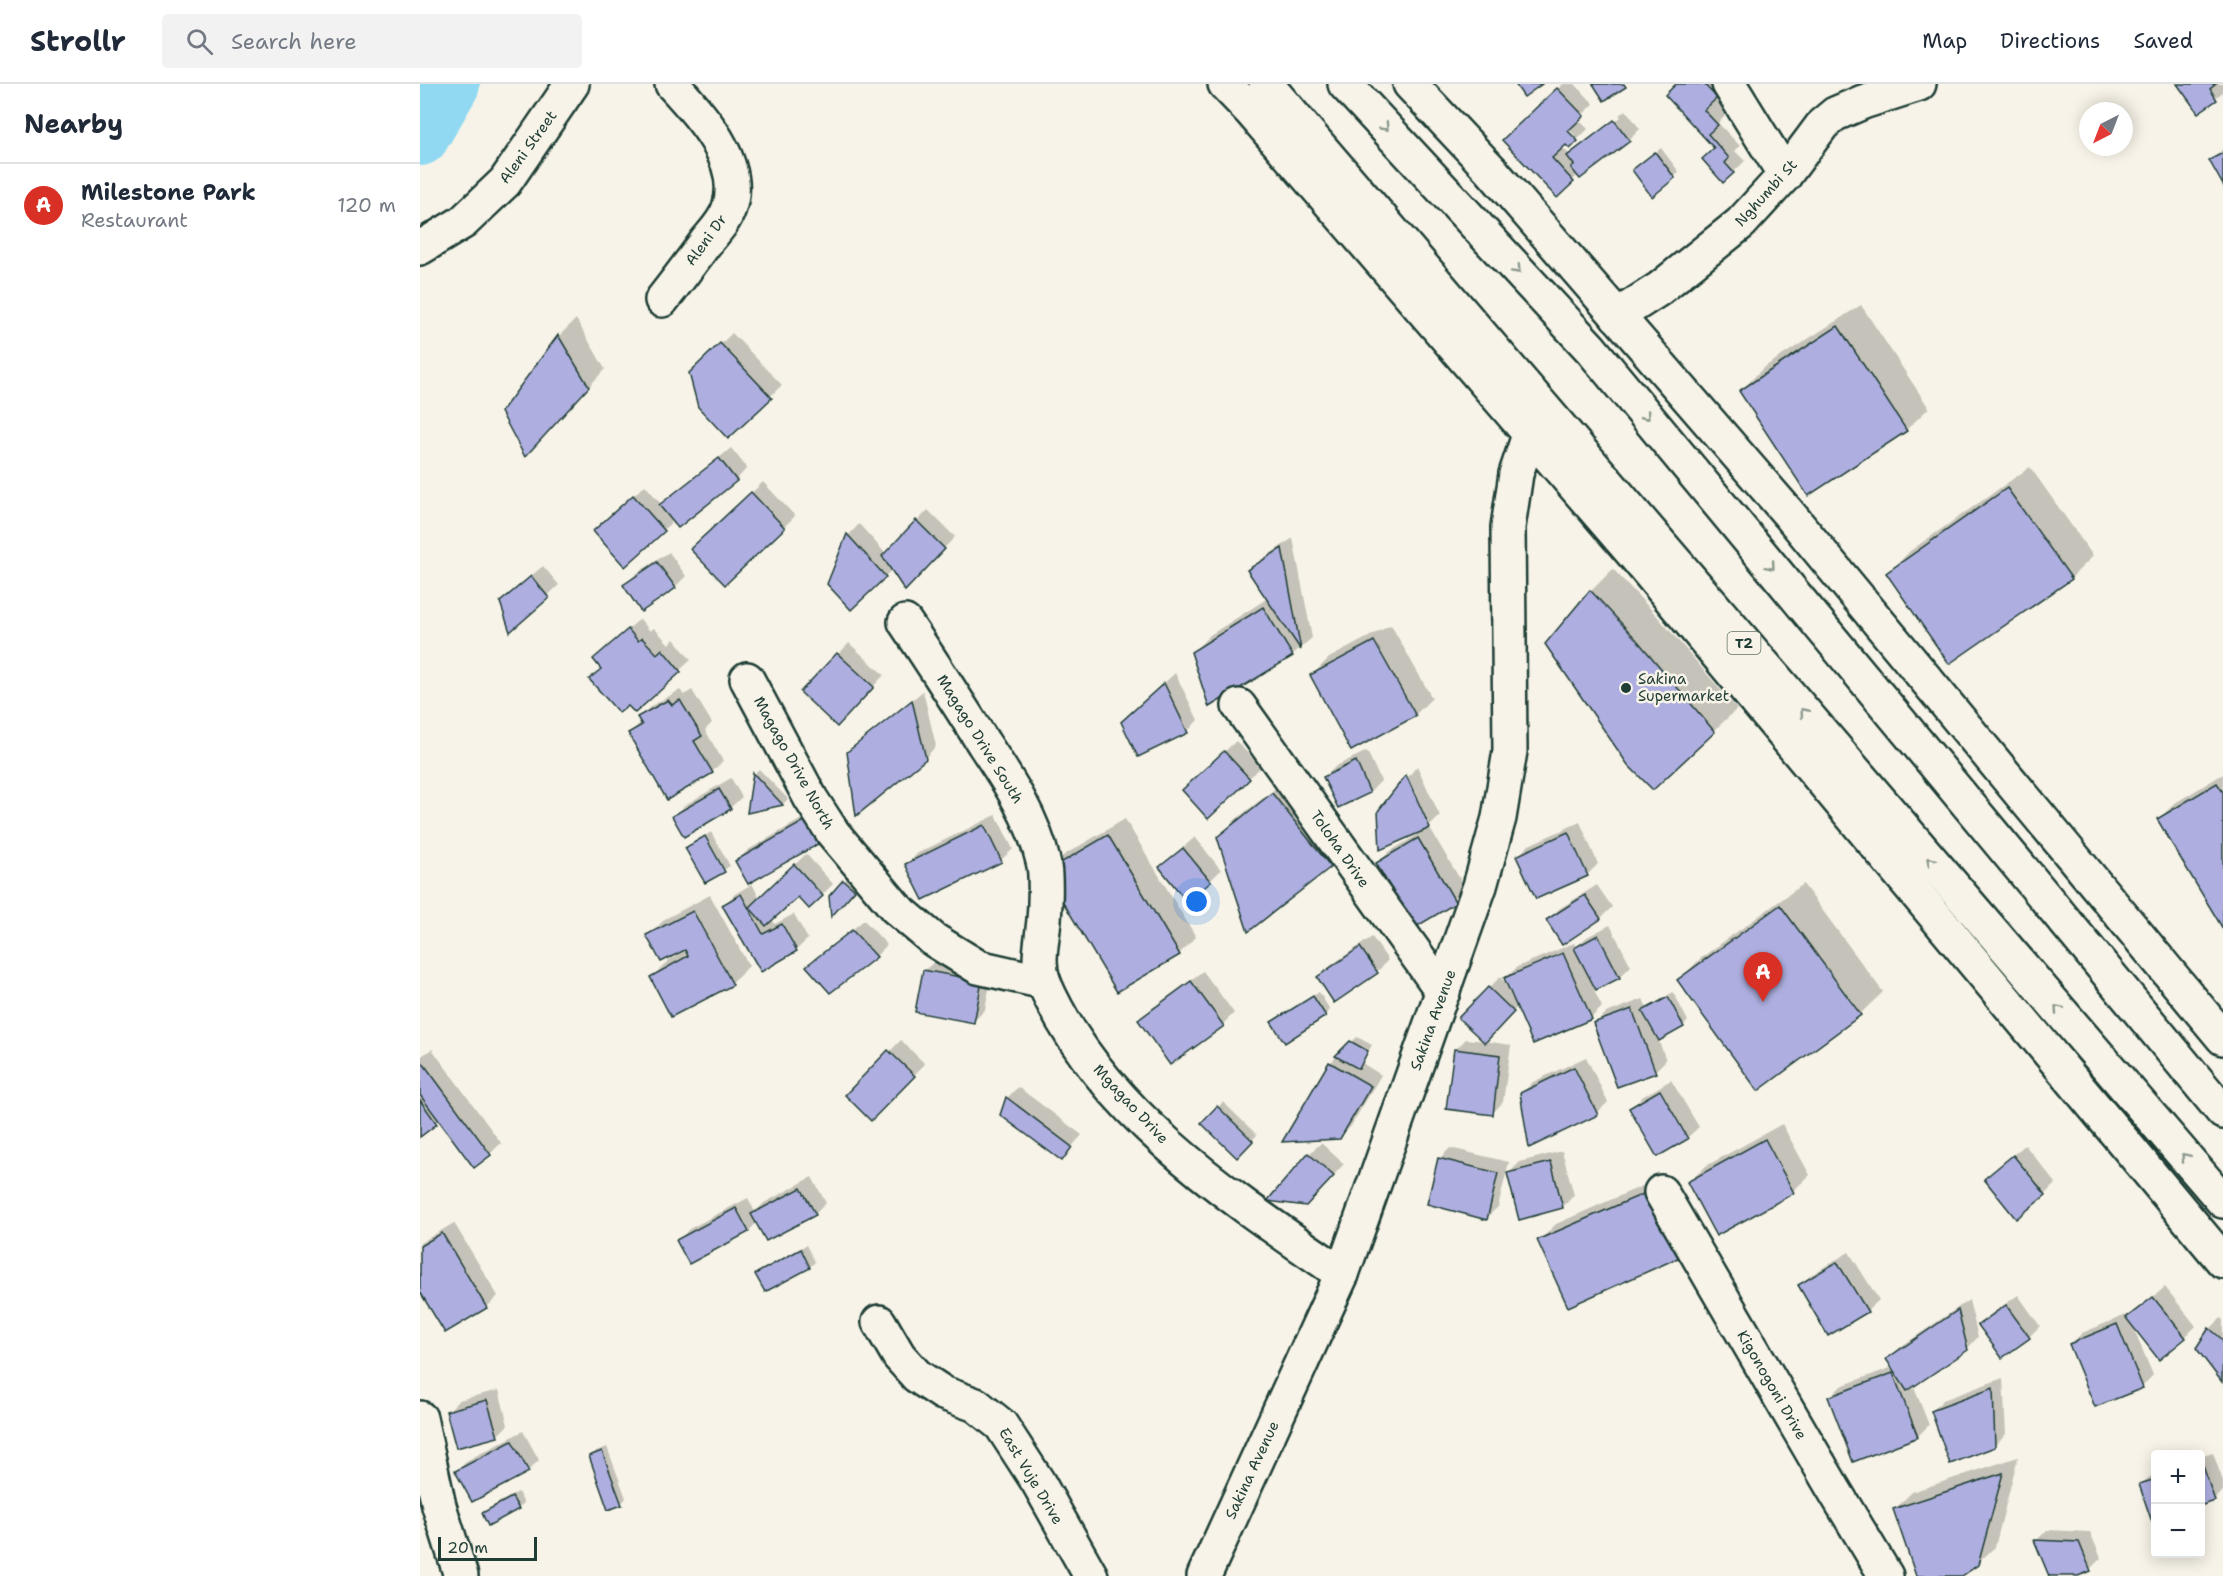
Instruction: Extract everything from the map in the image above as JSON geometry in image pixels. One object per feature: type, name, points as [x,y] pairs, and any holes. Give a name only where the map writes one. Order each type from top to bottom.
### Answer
[{"type":"main road","name":"Aleni Street","points":[[420,248],[463,222],[506,182],[572,84]]},
{"type":"main road","name":"Aleni Dr","points":[[662,300],[724,219],[729,210],[732,192],[730,170],[718,140],[694,107],[672,84]]},
{"type":"main road","points":[[1225,84],[1530,432],[2223,1261]]},
{"type":"main road","name":"T2","points":[[1266,84],[2223,1201]]},
{"type":"main road","points":[[1345,84],[1591,349],[2223,1112]]},
{"type":"main road","points":[[1410,84],[1491,170],[1789,514],[2223,1038]]},
{"type":"main road","points":[[1729,84],[1785,175]]},
{"type":"main road","name":"Nghumbi St","points":[[1617,316],[1659,289],[1742,223],[1785,175],[1823,124],[1835,114],[1863,102],[1919,84]]},
{"type":"main road","name":"Sakina Avenue","points":[[1204,1576],[1342,1274],[1480,886],[1499,818],[1510,751],[1508,527],[1516,474],[1530,432]]},
{"type":"main road","name":"Magago Drive South","points":[[905,622],[1010,785],[1027,816],[1044,863]]},
{"type":"main road","name":"Magago Drive North","points":[[747,679],[811,799],[833,833],[896,908],[934,940],[978,967],[1044,982]]},
{"type":"main road","name":"Toloha Drive","points":[[1239,706],[1443,992]]},
{"type":"main road","name":"Mgagao Drive","points":[[1044,863],[1043,927],[1039,960],[1044,982],[1075,1042],[1141,1119],[1170,1147],[1263,1220],[1342,1274]]},
{"type":"main road","name":"Kigonogoni Drive","points":[[1661,1192],[1886,1576]]},
{"type":"main road","name":"East Vuje Drive","points":[[879,1322],[899,1356],[917,1377],[943,1393],[976,1405],[1001,1425],[1038,1482],[1091,1576]]},
{"type":"main road","points":[[420,1418],[439,1506],[462,1576]]},
{"type":"building","points":[[1515,84],[1542,84],[1524,97]]},
{"type":"building","points":[[1593,84],[1624,84],[1626,87],[1604,101]]},
{"type":"building","points":[[1676,84],[1704,84],[1717,98],[1704,110],[1718,125],[1708,134],[1729,158],[1725,163],[1734,173],[1723,183],[1702,159],[1714,148],[1665,95]]},
{"type":"building","points":[[2177,84],[2216,84],[2210,89],[2217,100],[2198,113]]},
{"type":"building","points":[[1557,88],[1584,116],[1568,131],[1578,141],[1570,149],[1566,145],[1552,158],[1574,182],[1557,198],[1502,140]]},
{"type":"building","points":[[1614,120],[1630,141],[1580,179],[1571,168],[1574,165],[1567,156]]},
{"type":"building","points":[[1655,152],[1675,178],[1652,197],[1632,170]]},
{"type":"building","points":[[2223,153],[2223,185],[2209,160]]},
{"type":"building","points":[[1838,326],[1907,431],[1808,496],[1739,391]]},
{"type":"building","points":[[558,335],[589,387],[525,457],[501,412]]},
{"type":"building","points":[[720,343],[772,398],[728,439],[698,407],[689,373]]},
{"type":"building","points":[[719,458],[737,481],[678,528],[659,505]]},
{"type":"building","points":[[2007,488],[2072,579],[1949,664],[1886,573]]},
{"type":"building","points":[[751,492],[785,528],[725,585],[690,549]]},
{"type":"building","points":[[633,495],[665,531],[625,567],[593,531]]},
{"type":"building","points":[[916,520],[945,549],[905,591],[882,556]]},
{"type":"building","points":[[847,534],[886,577],[851,610],[827,584]]},
{"type":"building","points":[[1282,548],[1301,650],[1247,570]]},
{"type":"building","points":[[657,562],[676,588],[641,612],[623,585]]},
{"type":"building","points":[[531,576],[549,598],[510,632],[500,602]]},
{"type":"building","name":"Sakina Supermarket","points":[[1590,590],[1636,639],[1715,732],[1653,790],[1628,765],[1545,644]]},
{"type":"building","points":[[1263,607],[1293,656],[1209,707],[1191,652]]},
{"type":"building","points":[[628,629],[638,641],[642,638],[657,654],[662,649],[681,672],[635,713],[628,706],[619,713],[589,679],[601,669],[593,659]]},
{"type":"building","points":[[1374,641],[1416,716],[1351,751],[1310,675]]},
{"type":"building","points":[[837,653],[874,687],[837,727],[800,692]]},
{"type":"building","points":[[1164,683],[1188,733],[1138,757],[1121,722]]},
{"type":"building","points":[[668,700],[672,705],[680,700],[702,736],[694,741],[713,773],[667,800],[628,733],[642,725],[637,717]]},
{"type":"building","points":[[912,700],[926,759],[856,816],[847,752]]},
{"type":"building","points":[[1224,751],[1250,779],[1208,819],[1182,790]]},
{"type":"building","points":[[1356,761],[1370,793],[1338,808],[1323,777]]},
{"type":"building","points":[[753,773],[783,805],[747,813]]},
{"type":"building","points":[[1406,775],[1430,828],[1380,850],[1378,811]]},
{"type":"building","points":[[2217,783],[2223,792],[2223,929],[2157,819]]},
{"type":"building","points":[[719,789],[731,809],[684,837],[672,816]]},
{"type":"building","points":[[1272,793],[1331,867],[1248,932],[1217,837]]},
{"type":"building","points":[[806,820],[818,844],[748,884],[735,861]]},
{"type":"building","points":[[984,825],[1002,862],[923,900],[905,864]]},
{"type":"building","points":[[1568,832],[1588,876],[1536,899],[1516,856]]},
{"type":"building","points":[[1108,835],[1180,955],[1117,992],[1045,872]]},
{"type":"building","points":[[705,836],[725,872],[705,883],[685,848]]},
{"type":"building","points":[[1418,838],[1456,903],[1414,928],[1376,863]]},
{"type":"building","points":[[1183,848],[1211,882],[1187,902],[1159,867]]},
{"type":"building","points":[[794,864],[823,896],[809,909],[798,897],[766,926],[749,907]]},
{"type":"building","points":[[843,880],[855,890],[831,917],[829,896]]},
{"type":"building","points":[[741,894],[763,934],[782,924],[797,951],[761,972],[722,905]]},
{"type":"building","points":[[1585,895],[1601,919],[1562,945],[1546,920]]},
{"type":"building","points":[[1780,905],[1861,1015],[1758,1091],[1677,980]]},
{"type":"building","points":[[693,911],[733,985],[671,1017],[650,977],[688,956],[685,950],[661,962],[646,935]]},
{"type":"building","points":[[852,930],[877,957],[830,993],[806,966]]},
{"type":"building","points":[[1598,935],[1620,978],[1596,990],[1574,948]]},
{"type":"building","points":[[1360,947],[1378,973],[1334,1003],[1317,977]]},
{"type":"building","points":[[1563,953],[1592,1019],[1533,1044],[1504,978]]},
{"type":"building","points":[[923,970],[982,981],[974,1023],[915,1012]]},
{"type":"building","points":[[1191,981],[1224,1026],[1170,1065],[1138,1020]]},
{"type":"building","points":[[1488,987],[1514,1012],[1485,1043],[1458,1018]]},
{"type":"building","points":[[1313,996],[1326,1016],[1285,1043],[1271,1022]]},
{"type":"building","points":[[1668,997],[1684,1027],[1659,1041],[1642,1011]]},
{"type":"building","points":[[1632,1009],[1656,1073],[1617,1087],[1593,1023]]},
{"type":"building","points":[[1350,1041],[1368,1051],[1359,1069],[1335,1056]]},
{"type":"building","points":[[1454,1049],[1500,1055],[1493,1115],[1446,1109]]},
{"type":"building","points":[[888,1050],[915,1076],[871,1121],[845,1095]]},
{"type":"building","points":[[420,1059],[491,1155],[474,1168],[420,1095]]},
{"type":"building","points":[[1329,1062],[1371,1086],[1340,1139],[1282,1142]]},
{"type":"building","points":[[1574,1067],[1598,1115],[1529,1148],[1520,1093]]},
{"type":"building","points":[[1660,1090],[1688,1139],[1657,1157],[1629,1108]]},
{"type":"building","points":[[1006,1097],[1072,1147],[1062,1161],[1000,1115]]},
{"type":"building","points":[[420,1100],[437,1124],[420,1137]]},
{"type":"building","points":[[1217,1106],[1253,1141],[1237,1158],[1201,1123]]},
{"type":"building","points":[[1765,1139],[1794,1193],[1716,1236],[1687,1182]]},
{"type":"building","points":[[1308,1153],[1334,1176],[1306,1206],[1267,1201]]},
{"type":"building","points":[[2013,1155],[2046,1195],[2016,1219],[1984,1179]]},
{"type":"building","points":[[1438,1158],[1498,1173],[1487,1220],[1427,1204]]},
{"type":"building","points":[[1551,1162],[1563,1208],[1519,1220],[1507,1173]]},
{"type":"building","points":[[801,1188],[816,1215],[766,1241],[751,1214]]},
{"type":"building","points":[[1650,1191],[1680,1257],[1568,1307],[1537,1240]]},
{"type":"building","points":[[736,1208],[749,1232],[689,1264],[676,1240]]},
{"type":"building","points":[[442,1233],[487,1308],[445,1333],[420,1292],[420,1246]]},
{"type":"building","points":[[801,1249],[810,1268],[765,1292],[755,1274]]},
{"type":"building","points":[[1837,1262],[1868,1312],[1828,1336],[1798,1285]]},
{"type":"building","points":[[2153,1297],[2186,1338],[2159,1360],[2126,1318]]},
{"type":"building","points":[[2006,1305],[2030,1338],[2002,1358],[1978,1325]]},
{"type":"building","points":[[1958,1310],[1968,1350],[1907,1391],[1886,1359]]},
{"type":"building","points":[[2117,1324],[2143,1388],[2095,1407],[2069,1344]]},
{"type":"building","points":[[2209,1328],[2223,1340],[2222,1382],[2196,1348]]},
{"type":"building","points":[[1893,1373],[1918,1437],[1853,1462],[1828,1397]]},
{"type":"building","points":[[1993,1388],[1995,1447],[1950,1464],[1931,1411]]},
{"type":"building","points":[[487,1400],[498,1437],[456,1448],[446,1411]]},
{"type":"building","points":[[512,1441],[529,1472],[472,1502],[455,1471]]},
{"type":"building","points":[[602,1451],[622,1505],[608,1510],[589,1456]]},
{"type":"building","points":[[2205,1472],[2215,1501],[2205,1504]]},
{"type":"building","points":[[2003,1473],[1978,1565],[1962,1576],[1916,1576],[1893,1509]]},
{"type":"building","points":[[2151,1480],[2151,1519],[2139,1484]]},
{"type":"building","points":[[512,1497],[519,1509],[488,1526],[482,1513]]},
{"type":"building","points":[[2034,1540],[2079,1542],[2091,1571],[2078,1576],[2049,1576]]},
{"type":"waterway","points":[[420,137],[451,84]]},
{"type":"place","name":"Sakina Supermarket","points":[[1626,688]]},
{"type":"place","name":"Milestone Park","points":[[1763,1002]]}]
